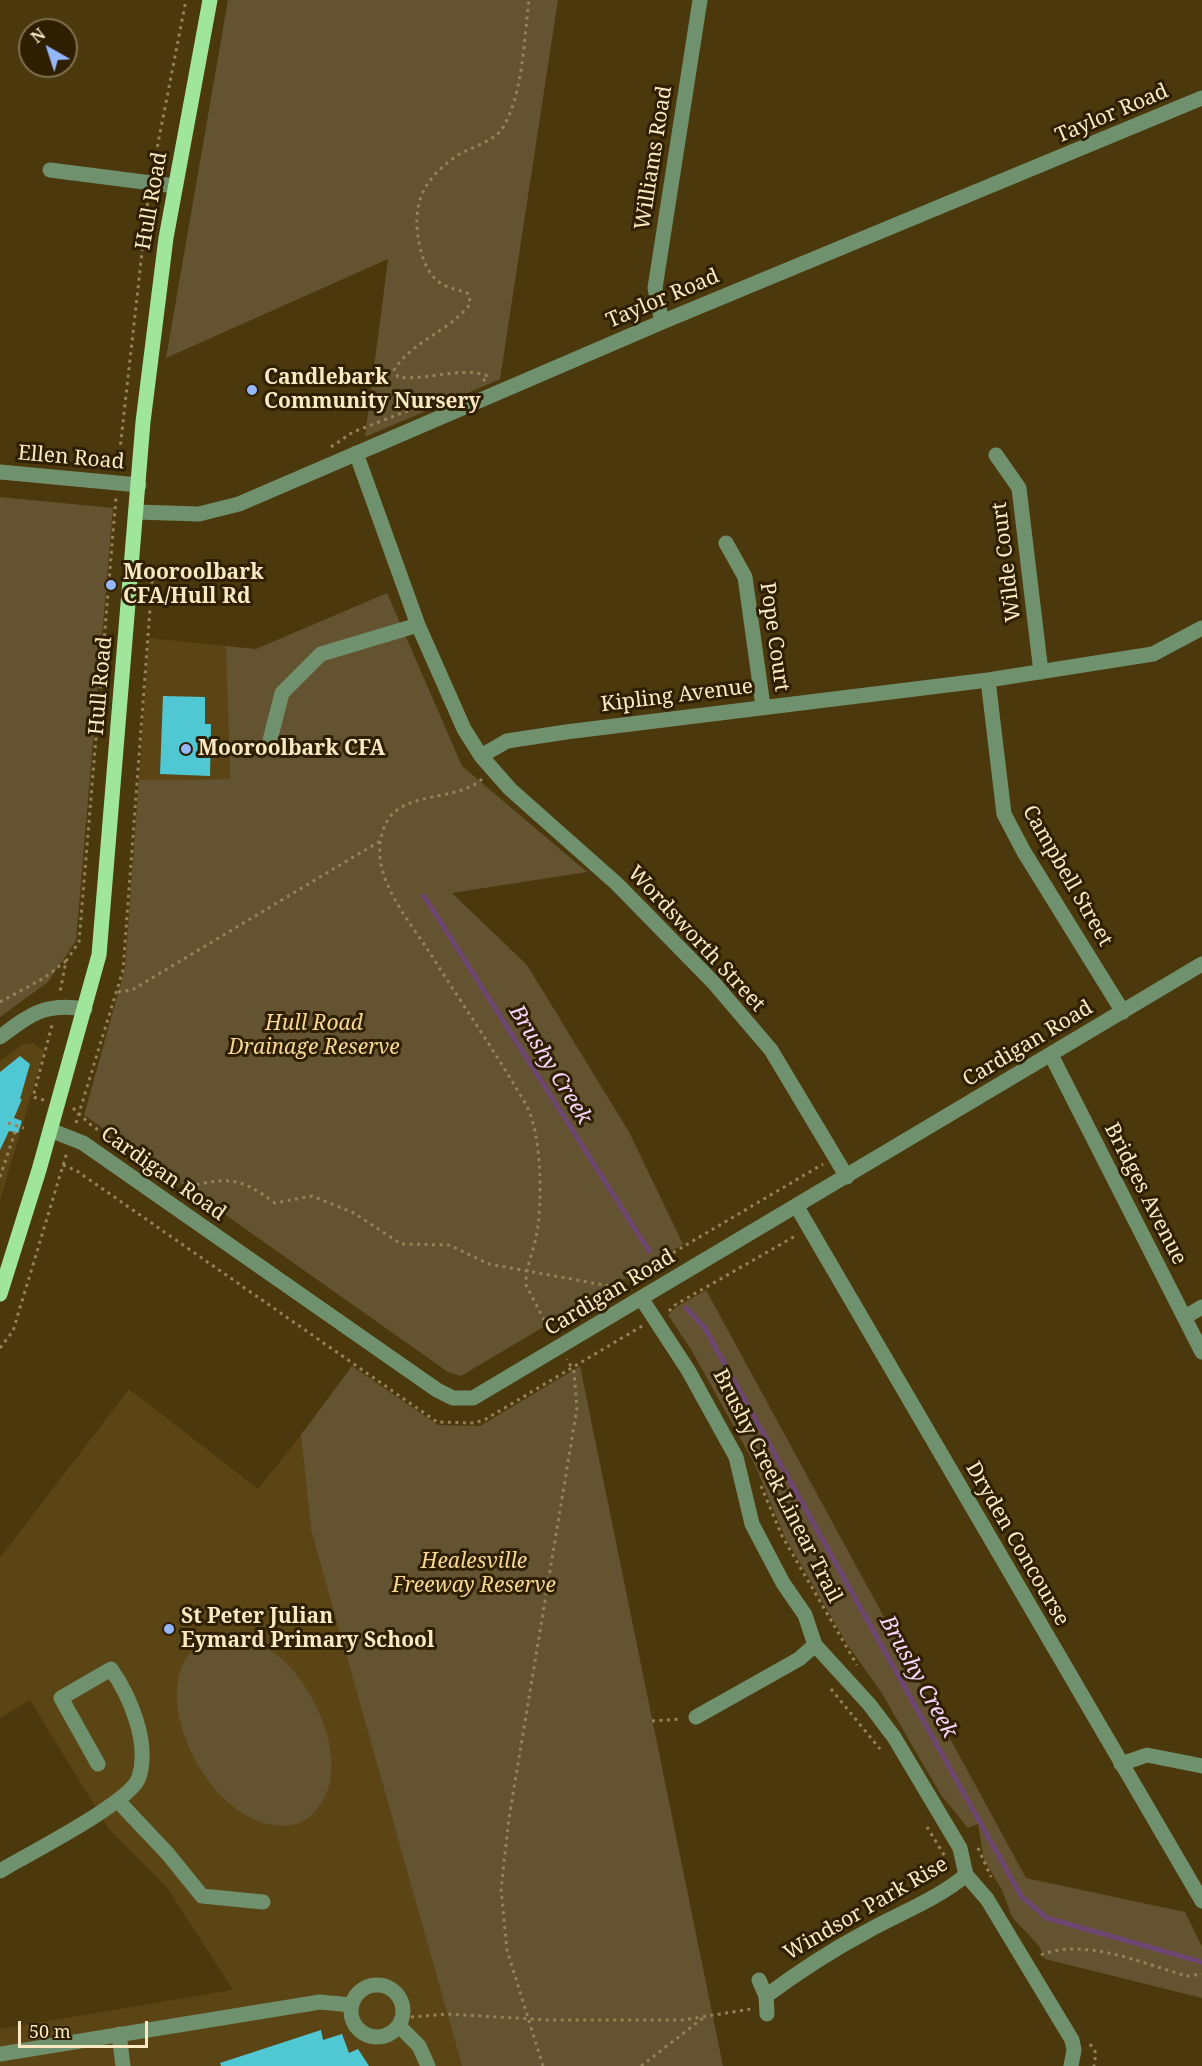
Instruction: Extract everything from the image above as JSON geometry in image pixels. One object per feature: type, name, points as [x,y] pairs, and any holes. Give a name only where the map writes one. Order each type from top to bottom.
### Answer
[{"type":"main road","name":"Hull Road","points":[[0,1294],[9,1273],[99,955],[143,422],[174,186],[210,0]]},
{"type":"street","name":"Williams Road","points":[[662,322],[655,288],[700,0]]},
{"type":"street","name":"Taylor Road","points":[[136,512],[200,514],[239,504],[662,322],[1202,98]]},
{"type":"street","points":[[50,170],[174,186]]},
{"type":"street","points":[[356,453],[418,625],[464,729],[481,756]]},
{"type":"street","name":"Wilde Court","points":[[996,455],[1019,488],[1041,672]]},
{"type":"street","name":"Ellen Road","points":[[0,472],[139,485]]},
{"type":"street","name":"Pope Court","points":[[726,543],[745,577],[762,706]]},
{"type":"street","points":[[269,744],[282,693],[321,654],[418,625]]},
{"type":"street","name":"Kipling Avenue","points":[[481,756],[507,741],[762,706],[988,680],[1153,654],[1202,628]]},
{"type":"street","name":"Campbell Street","points":[[988,680],[1005,814],[1024,852],[1123,1012]]},
{"type":"street","name":"Wordsworth Street","points":[[481,756],[510,789],[617,884],[713,982],[771,1050],[847,1177]]},
{"type":"street","name":"Cardigan Road","points":[[50,1130],[83,1143],[417,1376],[453,1398],[473,1398],[1202,964]]},
{"type":"street","points":[[0,1037],[50,1007],[66,1006],[85,1009]]},
{"type":"street","name":"Bridges Avenue","points":[[1051,1055],[1202,1352]]},
{"type":"street","name":"Dryden Concourse","points":[[797,1207],[1202,1901]]},
{"type":"street","points":[[640,1298],[688,1370],[733,1449],[741,1470],[755,1531],[783,1583],[805,1615],[815,1645],[799,1659],[696,1717]]},
{"type":"street","points":[[1185,1317],[1202,1307]]},
{"type":"street","name":"Windsor Park Rise","points":[[767,2005],[798,1972],[865,1932],[936,1896],[966,1875],[963,1855],[883,1721],[815,1645]]},
{"type":"street","points":[[0,1871],[118,1802],[139,1779],[142,1753],[135,1718],[122,1685],[111,1669],[61,1698],[98,1764]]},
{"type":"street","points":[[1121,1764],[1147,1755],[1202,1766]]},
{"type":"street","points":[[118,1802],[168,1854],[202,1896],[263,1902]]},
{"type":"street","points":[[966,1875],[987,1899],[1072,2040],[1074,2050],[1071,2066]]},
{"type":"street","points":[[759,1980],[767,2005]]},
{"type":"street","points":[[384,1986],[398,1994],[404,2010],[401,2022],[386,2036],[370,2037],[363,2034],[353,2022],[351,2005],[360,1991],[367,1987],[384,1986]]},
{"type":"street","points":[[0,2054],[320,2002],[351,2005]]},
{"type":"street","points":[[401,2022],[418,2046],[428,2066]]},
{"type":"street","points":[[119,2034],[123,2066]]},
{"type":"path","points":[[483,382],[488,376],[477,372],[413,379],[398,377],[394,370],[400,360],[452,322],[470,304],[469,294],[438,281],[429,271],[422,257],[415,223],[421,195],[432,176],[456,157],[500,131],[513,106],[529,0]]},
{"type":"path","points":[[337,460],[330,445],[353,432],[440,399]]},
{"type":"path","points":[[77,1120],[118,992],[126,938],[145,683],[144,658],[153,569]]},
{"type":"path","points":[[118,992],[132,990],[315,883],[368,846],[380,842]]},
{"type":"path","points":[[0,1002],[44,978],[66,961],[63,975]]},
{"type":"path","points":[[39,1099],[33,1097],[48,1043]]},
{"type":"path","points":[[75,1109],[92,1125],[183,1188],[217,1179],[251,1184],[275,1203],[312,1196],[354,1213],[401,1244],[449,1245],[489,1264],[615,1287],[620,1292]]},
{"type":"path","points":[[8,1123],[24,1128]]},
{"type":"path","points":[[0,1177],[17,1126]]},
{"type":"path","points":[[615,1287],[836,1157]]},
{"type":"path","points":[[0,1348],[13,1331],[66,1159]]},
{"type":"path","points":[[63,1165],[77,1171],[437,1422],[475,1423],[486,1419],[646,1324]]},
{"type":"path","points":[[666,1315],[675,1305],[809,1228]]},
{"type":"path","name":"Brushy Creek Linear Trail","points":[[761,1485],[782,1536],[862,1671]]},
{"type":"path","points":[[826,1683],[885,1755]]},
{"type":"path","points":[[652,1721],[696,1717]]},
{"type":"path","points":[[921,1817],[944,1858],[979,1850]]},
{"type":"path","points":[[973,1840],[995,1884]]},
{"type":"path","points":[[1037,1949],[1041,1955],[1065,1949],[1087,1950],[1187,1976],[1202,1974]]},
{"type":"path","points":[[401,2022],[447,2014],[607,2021],[683,2020],[730,2014],[767,2005]]},
{"type":"path","points":[[641,2066],[707,2016]]},
{"type":"shaded area","points":[[149,638],[226,646],[230,779],[139,780]]},
{"type":"shaded area","points":[[33,1043],[44,1051],[0,1201],[0,1061],[22,1045]]},
{"type":"shaded area","name":"St Peter Julian Eymard Primary School","points":[[129,1389],[258,1489],[301,1435],[311,1530],[462,2066],[0,2066],[0,2029],[233,1990],[168,1889],[109,1829],[30,1700],[0,1718],[0,1558]]},
{"type":"green space","points":[[228,0],[558,0],[500,379],[365,437],[388,259],[166,358]]},
{"type":"green space","points":[[0,497],[113,508],[76,941],[48,982],[0,1017]]},
{"type":"green space","name":"Hull Road Drainage Reserve","points":[[387,593],[462,766],[587,872],[452,893],[527,965],[629,1132],[683,1244],[461,1376],[448,1372],[84,1115],[125,968],[139,780],[230,779],[226,646],[256,649]]},
{"type":"green space","points":[[706,1290],[1026,1878],[1185,1912],[1202,1947],[1202,1998],[1045,1959],[1039,1946],[1012,1917],[1002,1890],[984,1860],[978,1824],[968,1828],[941,1795],[881,1692],[847,1644],[785,1537],[755,1465],[692,1351],[668,1315],[675,1308]]},
{"type":"green space","name":"Healesville Freeway Reserve","points":[[352,1366],[438,1425],[480,1426],[580,1366],[723,2066],[462,2066],[311,1530],[301,1435]]},
{"type":"green space","points":[[228,1634],[257,1643],[282,1659],[306,1688],[322,1720],[331,1756],[328,1790],[315,1811],[300,1823],[263,1823],[232,1806],[206,1778],[187,1743],[178,1707],[180,1673],[196,1647]]},
{"type":"building","name":"Mooroolbark CFA","points":[[163,696],[205,697],[205,724],[211,724],[210,776],[160,774]]},
{"type":"building","points":[[20,1056],[30,1064],[20,1099],[22,1099],[14,1118],[22,1121],[18,1133],[9,1131],[0,1150],[0,1072]]},
{"type":"building","points":[[321,2030],[323,2040],[342,2034],[349,2053],[358,2049],[369,2066],[221,2066],[220,2063]]},
{"type":"waterway","name":"Brushy Creek","points":[[424,896],[649,1251]]},
{"type":"waterway","name":"Brushy Creek","points":[[686,1308],[704,1327],[1021,1896],[1047,1918],[1202,1962]]},
{"type":"place","name":"Candlebark Community Nursery","points":[[252,390]]},
{"type":"place","name":"Mooroolbark CFA/Hull Rd","points":[[111,585]]},
{"type":"place","name":"Mooroolbark CFA","points":[[186,749]]},
{"type":"place","name":"St Peter Julian Eymard Primary School","points":[[169,1629]]}]
